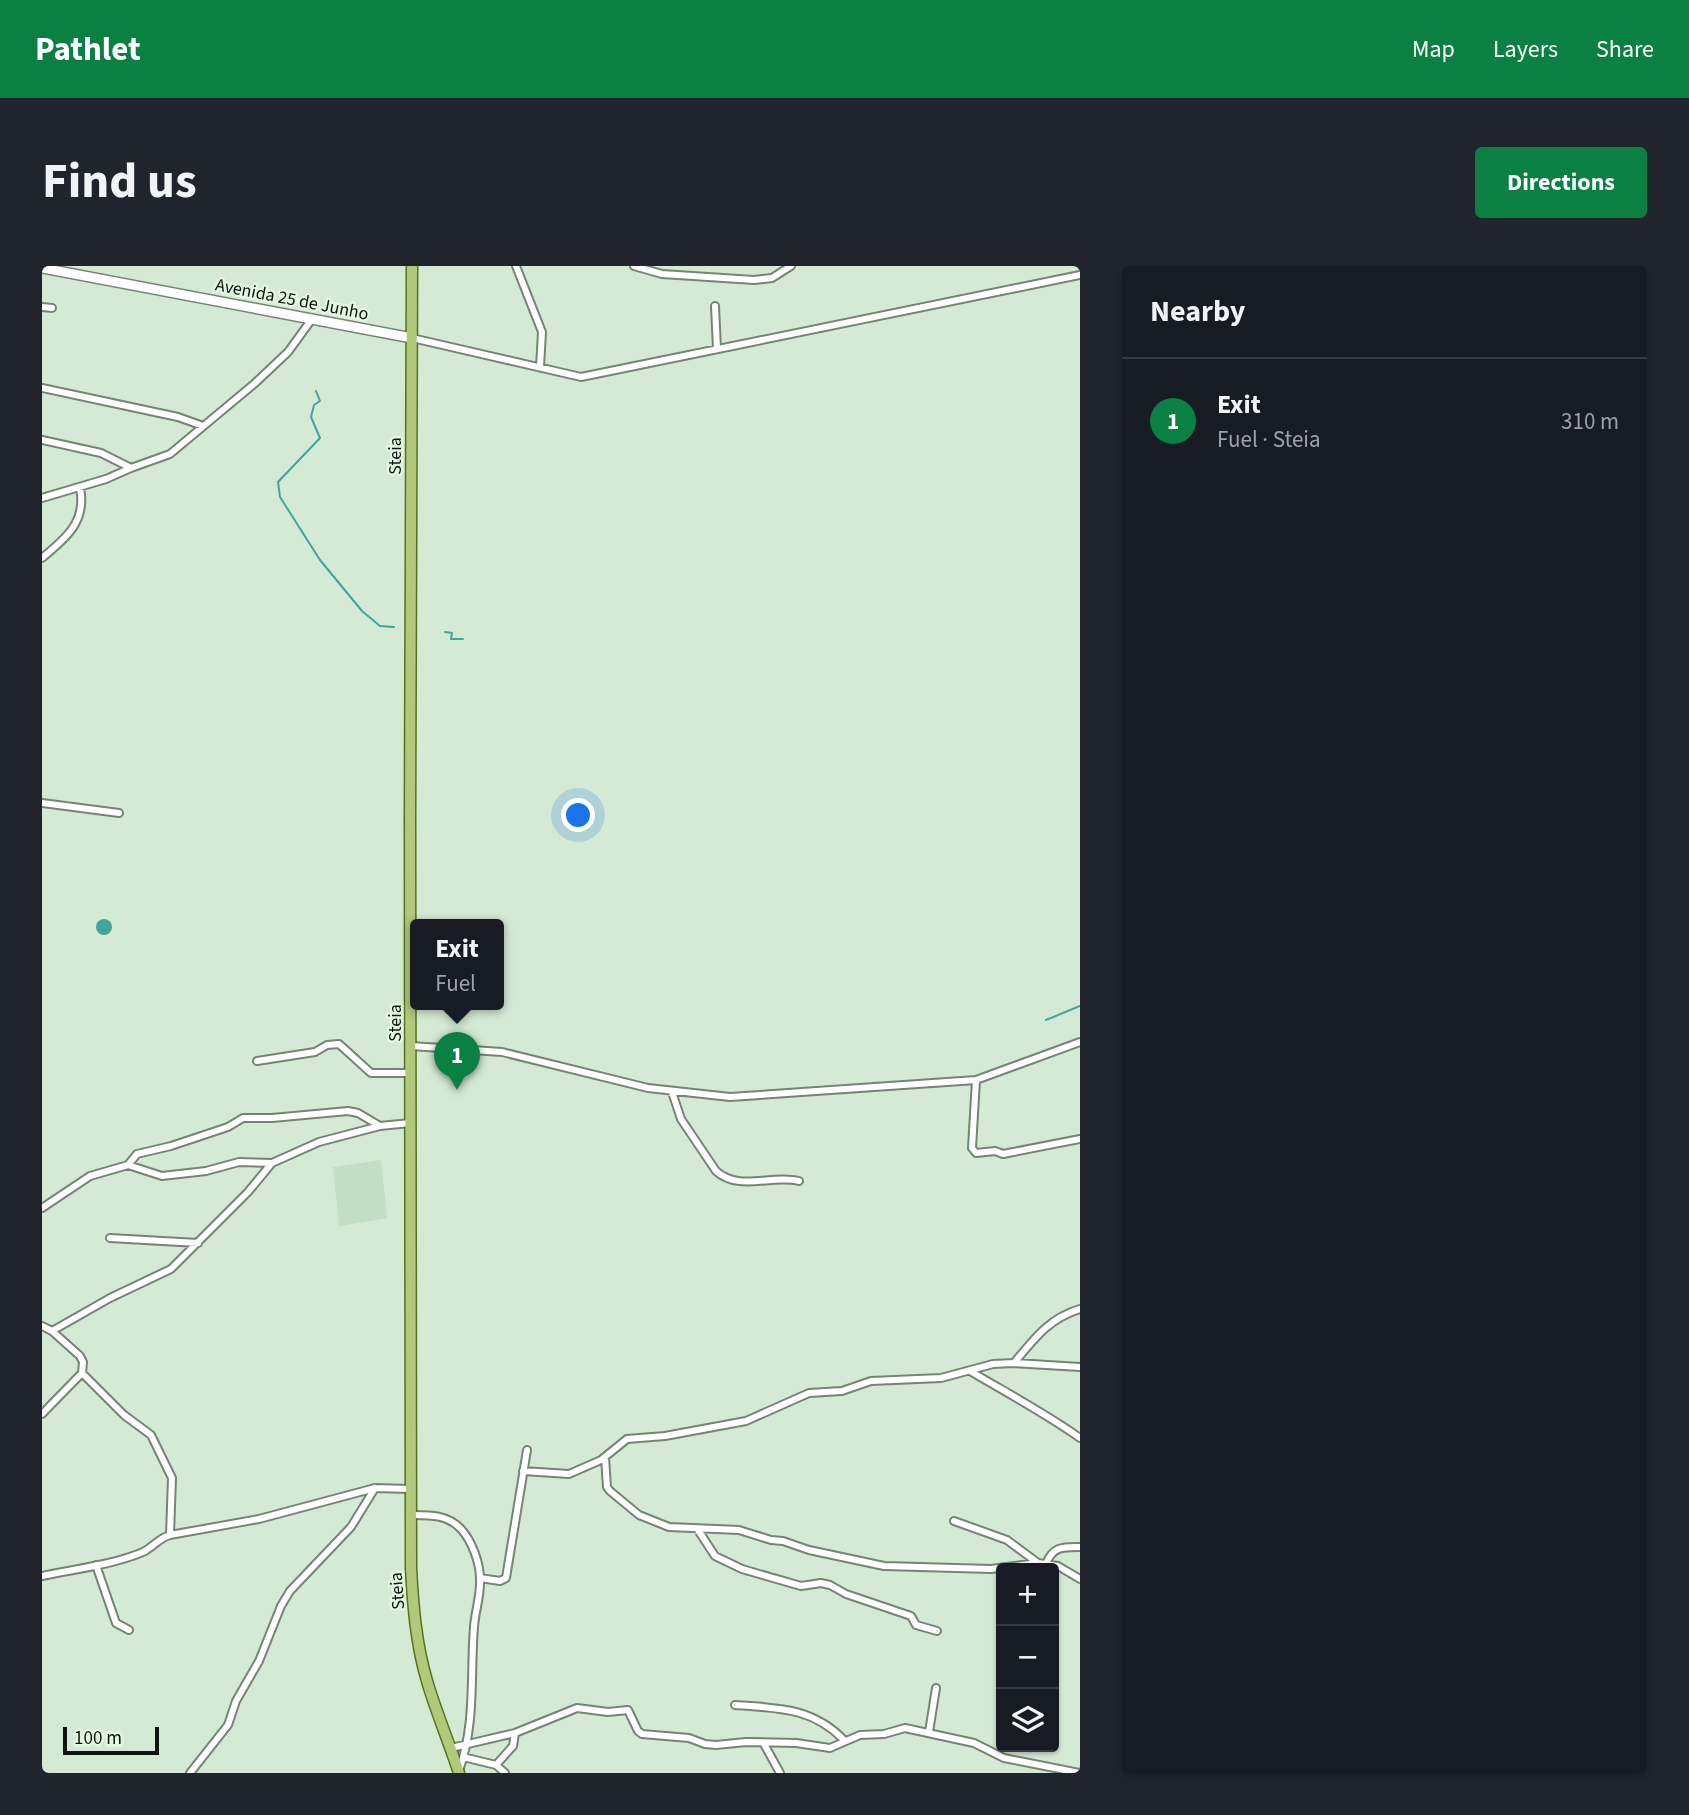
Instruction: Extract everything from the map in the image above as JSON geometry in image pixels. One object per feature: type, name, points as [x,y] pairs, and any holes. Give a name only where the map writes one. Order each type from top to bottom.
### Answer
[{"type":"main road","name":"Steia","points":[[411,919],[412,266]]},
{"type":"main road","name":"Steia","points":[[411,1010],[410,1515],[415,1626],[427,1681],[458,1772]]},
{"type":"street","points":[[516,266],[542,332],[540,367]]},
{"type":"street","points":[[634,266],[662,274],[754,280],[772,278],[791,266]]},
{"type":"street","name":"Avenida 25 de Junho","points":[[42,268],[412,338]]},
{"type":"street","points":[[412,338],[581,377],[1080,275]]},
{"type":"street","points":[[715,306],[716,349]]},
{"type":"street","points":[[42,307],[52,308]]},
{"type":"street","points":[[42,498],[106,479],[170,454],[288,352],[312,319]]},
{"type":"street","points":[[42,388],[178,417],[203,426]]},
{"type":"street","points":[[42,440],[101,453],[131,468]]},
{"type":"street","points":[[42,558],[72,532],[82,498],[79,488]]},
{"type":"street","points":[[42,803],[119,813]]},
{"type":"street","points":[[411,1046],[502,1052],[672,1092],[740,1097],[976,1080],[1080,1042]]},
{"type":"street","points":[[257,1062],[315,1052],[327,1045],[339,1044],[371,1073],[410,1073]]},
{"type":"street","points":[[976,1080],[972,1148],[976,1153],[1003,1154],[1080,1139]]},
{"type":"street","points":[[672,1092],[681,1119],[716,1171],[723,1177],[734,1181],[799,1181]]},
{"type":"street","points":[[128,1165],[137,1154],[228,1127],[247,1117],[272,1118],[348,1111],[358,1113],[380,1126]]},
{"type":"street","points":[[52,1331],[113,1296],[165,1274],[198,1243],[272,1163],[319,1142],[380,1126],[410,1123]]},
{"type":"street","points":[[42,1208],[90,1176],[128,1165],[162,1176],[206,1171],[239,1162],[272,1163]]},
{"type":"street","points":[[110,1238],[198,1243]]},
{"type":"street","points":[[1014,1363],[1046,1325],[1080,1309]]},
{"type":"street","points":[[42,1326],[52,1331],[80,1356],[83,1362],[82,1373],[42,1415]]},
{"type":"street","points":[[523,1471],[569,1474],[605,1457],[627,1439],[665,1436],[746,1421],[814,1391],[842,1391],[871,1381],[941,1378],[993,1364],[1080,1367]]},
{"type":"street","points":[[970,1371],[1055,1420],[1080,1438]]},
{"type":"street","points":[[82,1373],[124,1415],[151,1435],[172,1478],[170,1535]]},
{"type":"street","points":[[480,1578],[500,1581],[506,1578],[527,1450]]},
{"type":"street","points":[[605,1457],[608,1489],[635,1512],[659,1525],[698,1530],[739,1530],[771,1541],[783,1541],[809,1550],[884,1566],[996,1568]]},
{"type":"street","points":[[42,1576],[142,1552],[159,1539],[170,1535],[259,1519],[375,1488],[410,1489]]},
{"type":"street","points":[[190,1773],[228,1725],[236,1701],[259,1661],[281,1606],[290,1591],[351,1527],[375,1488]]},
{"type":"street","points":[[410,1515],[443,1517],[460,1528],[474,1554],[480,1578],[474,1628],[473,1699],[467,1743],[458,1772]]},
{"type":"street","points":[[954,1521],[1012,1542],[1038,1563]]},
{"type":"street","points":[[698,1530],[715,1556],[742,1569],[801,1586],[821,1583],[830,1585],[846,1594],[911,1616],[916,1625],[937,1631]]},
{"type":"street","points":[[1046,1563],[1055,1549],[1080,1547]]},
{"type":"street","points":[[96,1565],[116,1623],[129,1630]]},
{"type":"street","points":[[1059,1567],[1080,1579]]},
{"type":"street","points":[[929,1732],[936,1688]]},
{"type":"street","points":[[735,1704],[788,1709],[832,1729],[844,1740]]},
{"type":"street","points":[[450,1748],[515,1733],[577,1708],[608,1712],[625,1709],[631,1713],[638,1731],[642,1734],[689,1738],[705,1744],[796,1743],[830,1748],[860,1735],[884,1734],[901,1728],[974,1744],[1004,1758],[1080,1773]]},
{"type":"street","points":[[496,1765],[513,1746],[515,1733]]},
{"type":"street","points":[[764,1744],[780,1773]]},
{"type":"street","points":[[463,1757],[496,1765],[505,1773]]},
{"type":"shaded area","points":[[381,1160],[387,1218],[339,1226],[333,1167]]},
{"type":"water","points":[[101,919],[107,919],[112,927],[110,933],[101,935],[96,930],[96,924]]},
{"type":"waterway","points":[[316,391],[320,401],[314,405],[311,417],[320,438],[278,482],[280,497],[320,560],[362,611],[380,626],[394,627]]},
{"type":"waterway","points":[[445,632],[452,633],[451,639],[463,639]]},
{"type":"waterway","points":[[1046,1020],[1080,1006]]},
{"type":"place","name":"Exit","points":[[457,1090]]}]
